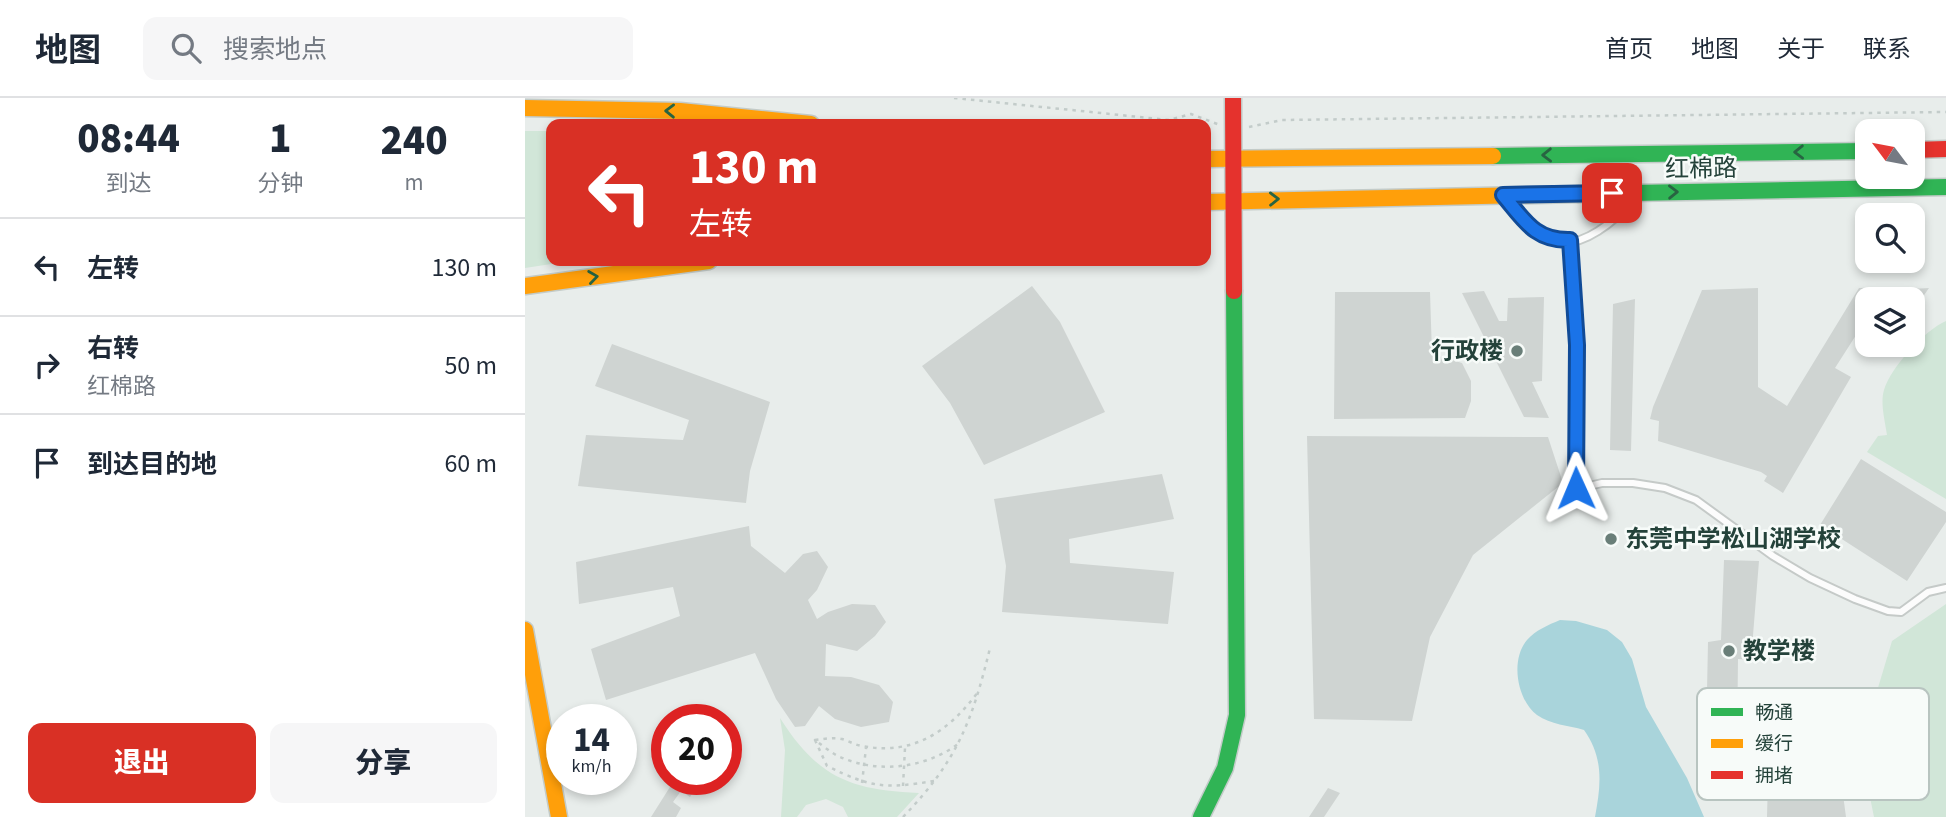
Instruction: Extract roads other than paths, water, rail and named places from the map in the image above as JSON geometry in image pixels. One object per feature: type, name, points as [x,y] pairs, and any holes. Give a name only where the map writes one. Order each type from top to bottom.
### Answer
[{"type":"main road","points":[[1201,817],[1228,763],[1237,715],[1233,98]]},
{"type":"main road","points":[[525,108],[680,111],[761,119]]},
{"type":"main road","points":[[1925,150],[1946,149]]},
{"type":"main road","name":"红棉路","points":[[1211,159],[1855,150]]},
{"type":"main road","name":"红棉路","points":[[1211,202],[1946,187]]},
{"type":"main road","points":[[525,286],[672,266]]},
{"type":"main road","points":[[525,630],[559,817]]},
{"type":"lane","points":[[1503,195],[1529,226],[1551,241],[1570,240],[1599,232],[1622,214],[1639,192]]},
{"type":"lane","points":[[1570,240],[1577,345],[1576,488],[1602,483],[1633,483],[1665,488],[1696,500],[1763,550],[1809,578],[1855,600],[1888,611],[1901,612],[1928,593],[1946,588]]},
{"type":"water","points":[[1560,620],[1576,621],[1607,630],[1622,642],[1632,659],[1646,707],[1687,778],[1704,817],[1595,817],[1599,772],[1590,740],[1584,730],[1554,723],[1537,715],[1525,700],[1518,679],[1519,658],[1527,640]]},
{"type":"place","name":"行政楼","points":[[1517,351]]},
{"type":"place","name":"东莞中学松山湖学校","points":[[1611,539]]},
{"type":"place","name":"教学楼","points":[[1729,651]]}]
